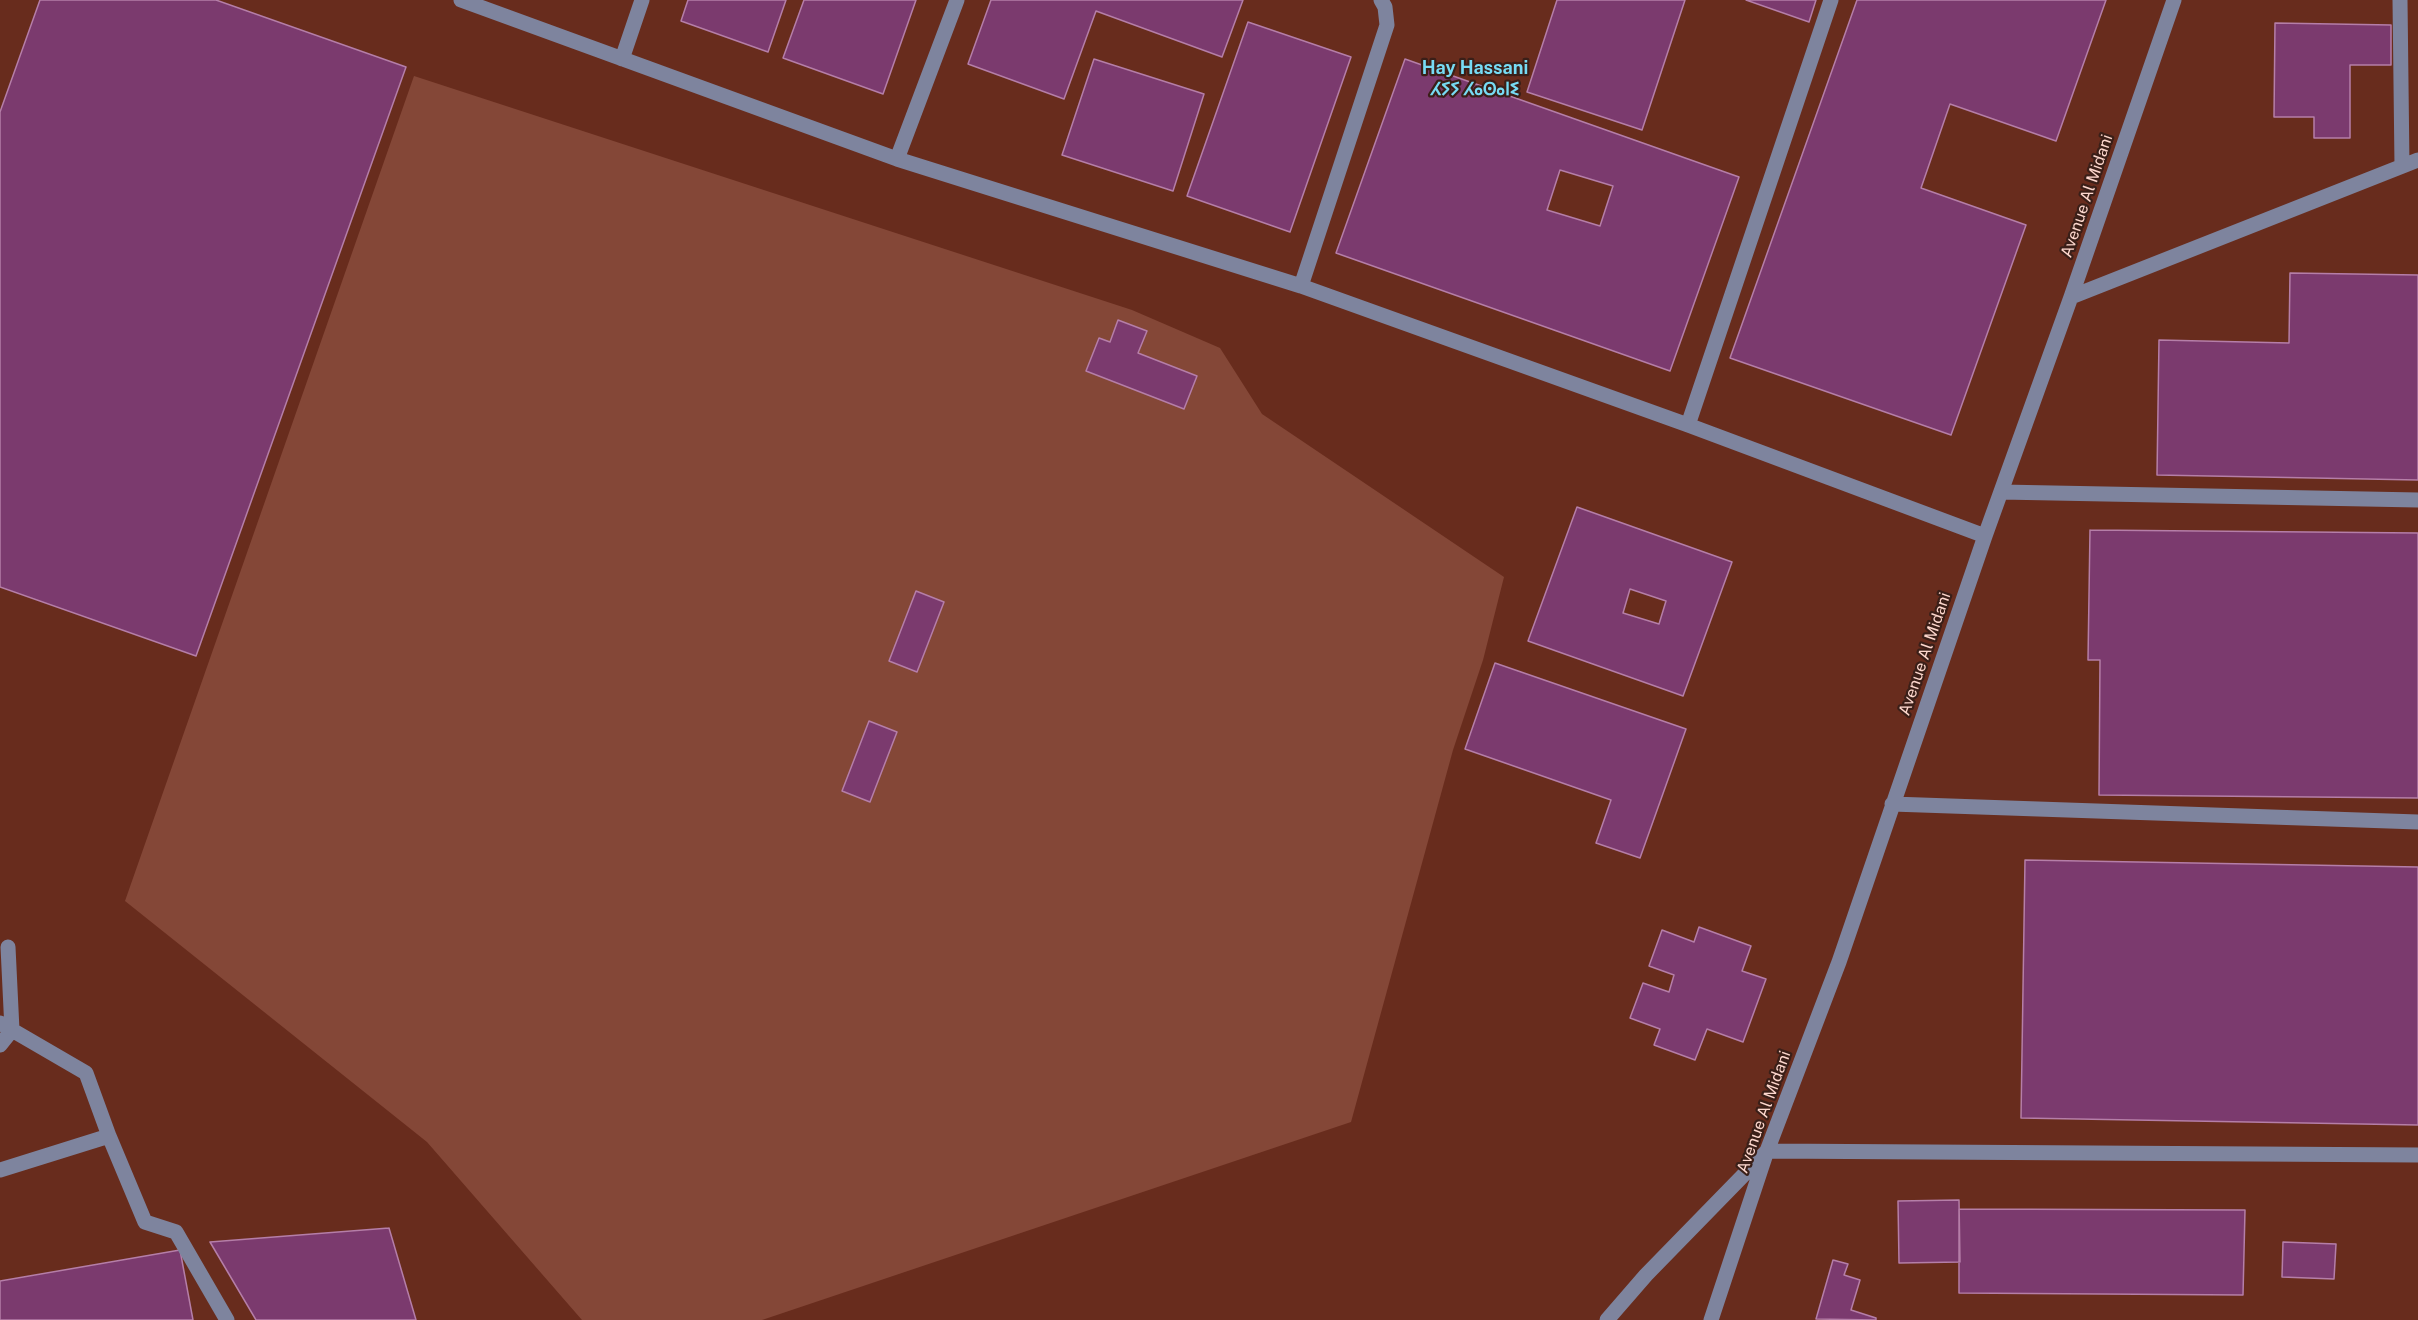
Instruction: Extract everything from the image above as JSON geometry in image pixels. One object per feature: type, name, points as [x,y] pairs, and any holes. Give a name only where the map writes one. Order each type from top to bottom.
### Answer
[{"type":"street","points":[[461,0],[897,159],[1301,286],[1688,425],[1985,536]]},
{"type":"street","points":[[622,58],[642,0]]},
{"type":"street","points":[[897,159],[957,0]]},
{"type":"street","points":[[1301,286],[1387,25],[1385,7],[1381,0]]},
{"type":"street","points":[[1688,425],[1831,0]]},
{"type":"street","name":"Avenue Al Midani","points":[[1711,1320],[1767,1150],[1839,962],[1985,536],[2174,0]]},
{"type":"street","points":[[2400,0],[2402,166]]},
{"type":"street","points":[[2071,297],[2418,160]]},
{"type":"street","points":[[2001,492],[2418,500]]},
{"type":"street","points":[[1892,804],[2418,822]]},
{"type":"street","points":[[0,1045],[6,1026],[2,943]]},
{"type":"street","points":[[6,1026],[86,1073],[109,1136],[145,1222],[176,1232],[227,1320]]},
{"type":"street","points":[[0,1170],[109,1136]]},
{"type":"street","points":[[1607,1320],[1646,1275],[1767,1150],[2418,1155]]},
{"type":"shaded area","points":[[414,76],[1132,310],[1220,348],[1262,414],[1504,577],[1483,660],[1453,750],[1351,1122],[762,1320],[582,1320],[427,1142],[125,901]]},
{"type":"building","points":[[40,0],[216,0],[406,67],[196,656],[0,587],[0,112]]},
{"type":"building","points":[[688,0],[786,0],[768,52],[681,21]]},
{"type":"building","points":[[804,0],[916,0],[883,94],[783,58]]},
{"type":"building","points":[[991,0],[1243,0],[1222,57],[1096,11],[1064,99],[968,64]]},
{"type":"building","points":[[1557,0],[1685,0],[1642,130],[1527,92]]},
{"type":"building","points":[[1746,0],[1816,0],[1809,22]]},
{"type":"building","points":[[1857,0],[2106,0],[2056,141],[1950,104],[1921,188],[2026,225],[1951,435],[1730,358]]},
{"type":"building","points":[[1248,22],[1351,57],[1290,232],[1187,196]]},
{"type":"building","points":[[2275,23],[2391,25],[2391,65],[2350,65],[2350,138],[2314,138],[2314,117],[2274,117]]},
{"type":"building","points":[[1094,59],[1204,94],[1173,191],[1062,155]]},
{"type":"building","points":[[1405,59],[1739,177],[1670,371],[1336,253]],"holes":[[[1560,170],[1613,186],[1600,226],[1547,210]]]},
{"type":"building","points":[[2290,273],[2418,275],[2418,480],[2157,475],[2159,340],[2289,343]]},
{"type":"building","points":[[1118,320],[1147,331],[1138,353],[1197,376],[1184,409],[1086,371],[1099,338],[1110,342]]},
{"type":"building","points":[[1577,507],[1732,562],[1683,696],[1528,641]],"holes":[[[1630,589],[1666,601],[1659,624],[1623,613]]]},
{"type":"building","points":[[2090,530],[2418,533],[2418,798],[2099,795],[2100,660],[2088,660]]},
{"type":"building","points":[[916,591],[944,602],[917,672],[889,661]]},
{"type":"building","points":[[1495,663],[1686,729],[1640,858],[1596,843],[1611,800],[1465,749]]},
{"type":"building","points":[[869,721],[897,732],[870,802],[842,791]]},
{"type":"building","points":[[2025,860],[2418,867],[2418,1125],[2021,1118]]},
{"type":"building","points":[[1699,927],[1751,946],[1742,971],[1766,979],[1743,1042],[1707,1029],[1695,1060],[1654,1045],[1660,1029],[1630,1018],[1643,983],[1669,992],[1674,975],[1649,966],[1662,930],[1694,942]]},
{"type":"building","points":[[1959,1200],[1960,1262],[1899,1263],[1898,1201]]},
{"type":"building","points":[[1959,1209],[2245,1210],[2243,1295],[1959,1293]]},
{"type":"building","points":[[389,1228],[416,1320],[256,1320],[210,1242]]},
{"type":"building","points":[[2283,1242],[2336,1244],[2334,1279],[2282,1277]]},
{"type":"building","points":[[180,1250],[193,1320],[0,1320],[0,1281]]},
{"type":"building","points":[[1833,1260],[1848,1264],[1844,1275],[1860,1280],[1851,1310],[1876,1318],[1876,1320],[1816,1319]]},
{"type":"district","name":"Hay Hassani ⵃⵢⵢ ⵃⴰⵙⴰⵏⵉ","points":[[1475,78]]}]
